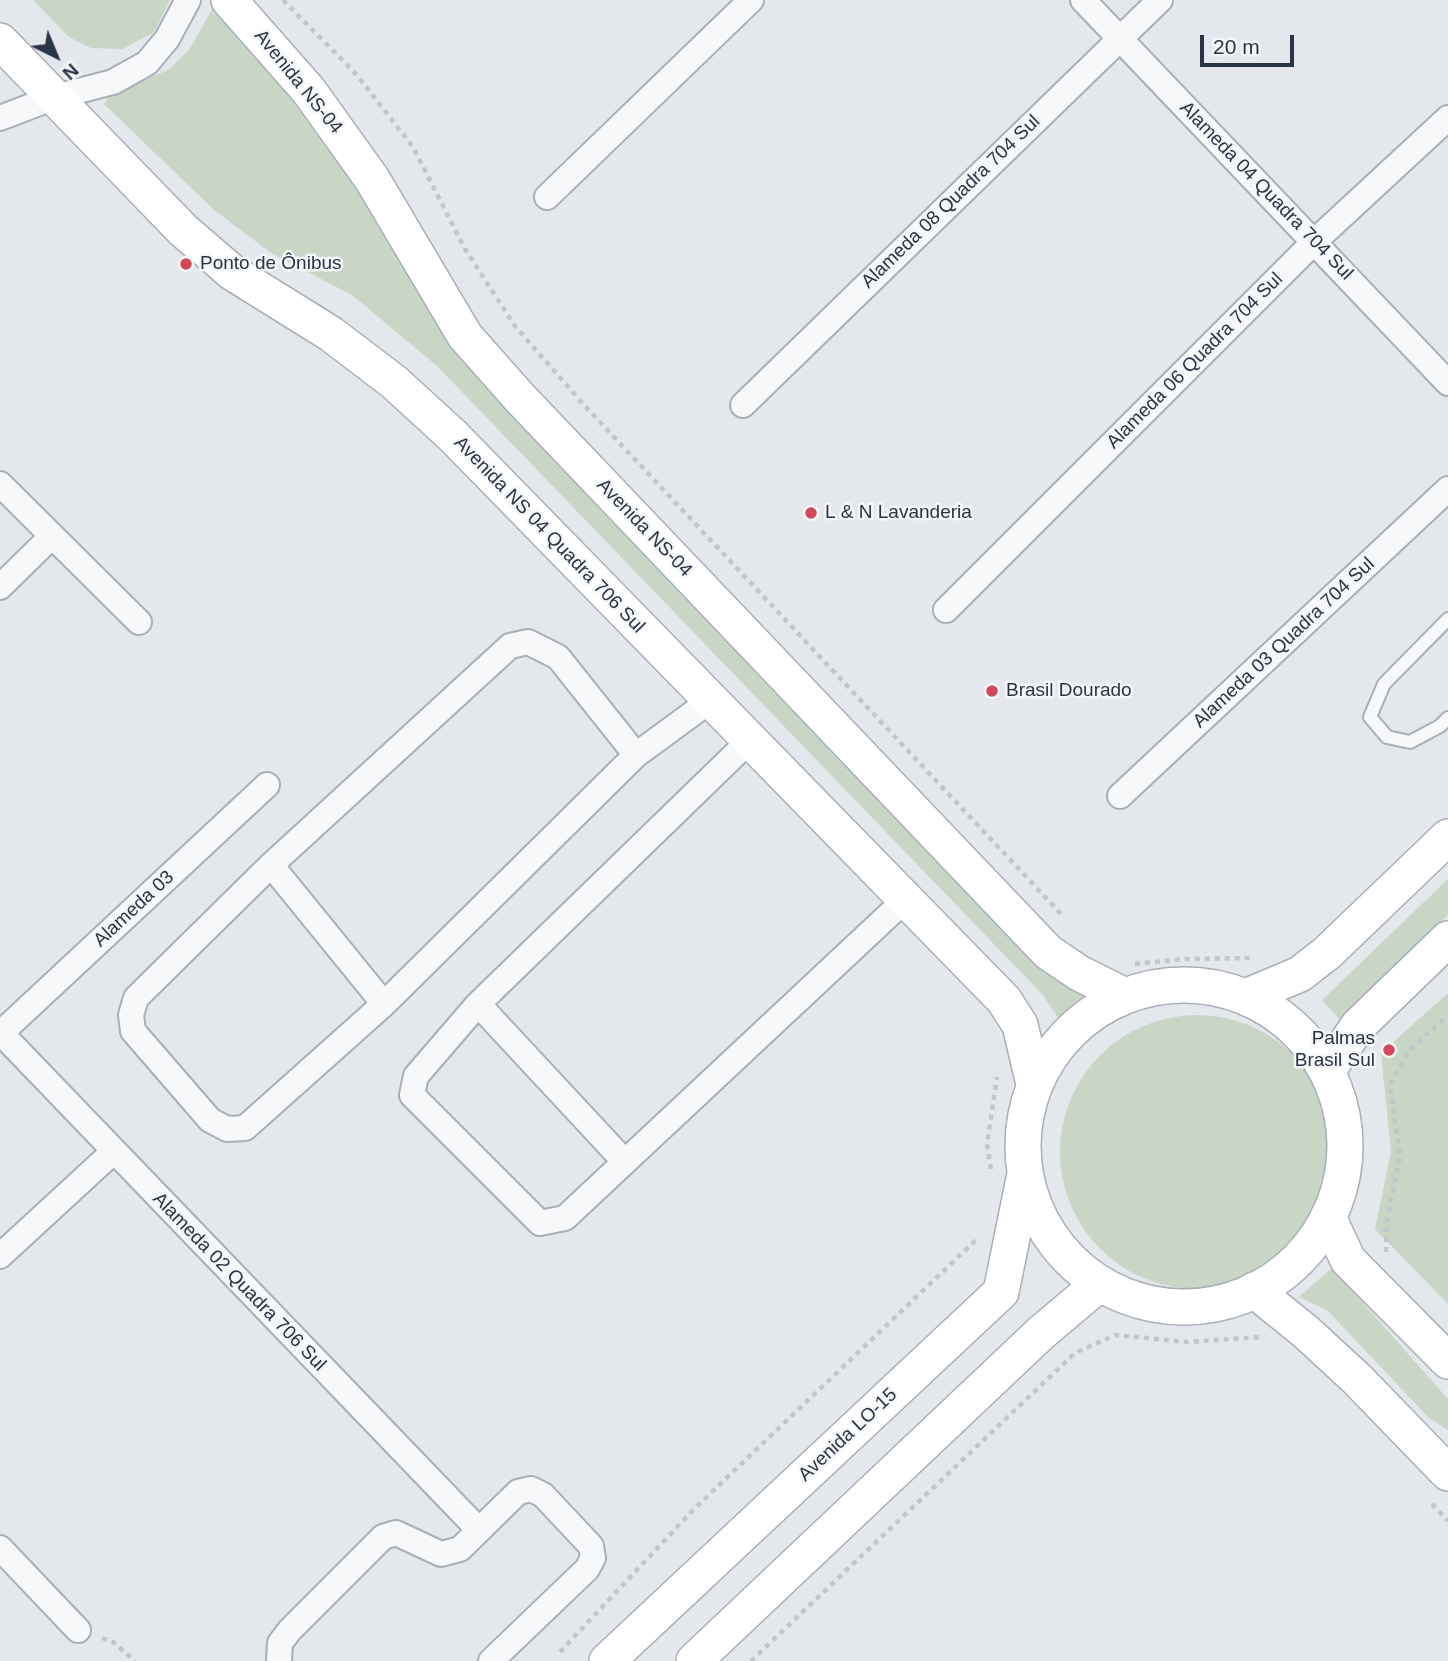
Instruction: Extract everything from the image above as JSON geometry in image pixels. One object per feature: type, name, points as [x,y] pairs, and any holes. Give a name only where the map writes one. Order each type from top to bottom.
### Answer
[{"type":"street","points":[[0,118],[55,97],[113,82],[147,63],[167,39],[188,0]]},
{"type":"street","name":"Avenida NS-04","points":[[229,0],[310,91],[372,179],[465,336],[520,398],[1048,952],[1079,973],[1128,980]]},
{"type":"street","points":[[547,197],[751,0]]},
{"type":"street","name":"Alameda 04 Quadra 704 Sul","points":[[1083,0],[1448,383]]},
{"type":"street","name":"Alameda 08 Quadra 704 Sul","points":[[743,405],[1160,0]]},
{"type":"street","name":"Avenida NS 04 Quadra 706 Sul","points":[[0,41],[183,230],[233,273],[331,334],[394,382],[453,436],[1004,999],[1020,1025],[1034,1084]]},
{"type":"street","name":"Alameda 06 Quadra 704 Sul","points":[[946,610],[1315,241],[1448,118]]},
{"type":"street","points":[[0,484],[139,622]]},
{"type":"street","name":"Alameda 03 Quadra 704 Sul","points":[[1120,796],[1448,489]]},
{"type":"street","points":[[0,587],[51,537]]},
{"type":"street","points":[[636,755],[558,657],[528,642],[510,646],[271,865],[136,998],[131,1015],[134,1031],[210,1120],[227,1129],[245,1128],[384,1004],[636,755],[711,700]]},
{"type":"street","points":[[750,740],[478,1004],[416,1076],[412,1095],[540,1223],[565,1218],[906,899]]},
{"type":"street","name":"Alameda 03","points":[[0,1033],[267,785]]},
{"type":"street","points":[[1248,996],[1300,974],[1327,953],[1448,837]]},
{"type":"street","points":[[271,865],[384,1004]]},
{"type":"street","points":[[1328,1070],[1358,1026],[1448,939]]},
{"type":"street","points":[[1128,980],[1196,983],[1248,996],[1292,1024],[1315,1047],[1328,1070],[1342,1114],[1345,1142],[1343,1167],[1328,1217],[1297,1259],[1255,1290],[1212,1306],[1187,1310],[1131,1303],[1098,1284],[1058,1249],[1008,1177],[1025,1140],[1034,1084],[1054,1047],[1128,980]]},
{"type":"street","points":[[478,1004],[625,1162]]},
{"type":"street","name":"Alameda 02 Quadra 706 Sul","points":[[0,1033],[479,1530]]},
{"type":"street","points":[[0,1256],[113,1152]]},
{"type":"street","name":"Avenida LO-15","points":[[607,1661],[1001,1292],[1008,1177]]},
{"type":"street","points":[[1328,1217],[1348,1260],[1448,1362]]},
{"type":"street","points":[[694,1661],[1042,1332],[1098,1284]]},
{"type":"street","points":[[1255,1290],[1346,1370],[1438,1487]]},
{"type":"street","points":[[279,1661],[280,1643],[290,1630],[383,1537],[396,1533],[441,1555],[460,1549],[518,1492],[531,1489],[543,1495],[591,1546],[593,1558],[587,1569],[491,1661]]},
{"type":"street","points":[[0,1548],[78,1630]]},
{"type":"lane","points":[[1448,619],[1384,684],[1370,717],[1387,737],[1409,742],[1440,726],[1448,718]]},
{"type":"path","points":[[283,0],[356,74],[413,147],[465,249],[515,326],[640,464],[766,595],[1069,921]]},
{"type":"path","points":[[1128,980],[1199,958],[1255,958]]},
{"type":"path","points":[[1388,1258],[1385,1251],[1387,1221],[1400,1156],[1390,1084],[1411,1049],[1448,1015]]},
{"type":"path","points":[[998,1068],[988,1144],[1008,1177]]},
{"type":"path","points":[[560,1652],[694,1509],[981,1236]]},
{"type":"path","points":[[751,1661],[1075,1353],[1115,1335],[1187,1342],[1270,1336]]},
{"type":"path","points":[[1438,1487],[1448,1521]]},
{"type":"path","points":[[78,1630],[113,1642],[135,1661]]},
{"type":"green space","points":[[33,0],[170,0],[154,32],[123,49],[91,48],[69,37]]},
{"type":"green space","points":[[214,6],[308,110],[346,164],[389,242],[1092,998],[1062,1024],[1043,995],[437,366],[352,295],[271,253],[213,209],[104,104],[110,94],[168,70],[189,50]]},
{"type":"green space","points":[[1448,879],[1448,915],[1340,1020],[1322,1000]]},
{"type":"green space","points":[[1448,993],[1448,1304],[1375,1229],[1391,1152],[1381,1053]]},
{"type":"green space","points":[[1184,1015],[1210,1015],[1237,1021],[1262,1031],[1294,1055],[1311,1076],[1324,1100],[1332,1125],[1332,1179],[1324,1204],[1311,1228],[1294,1249],[1273,1266],[1249,1279],[1224,1287],[1184,1289],[1157,1283],[1132,1273],[1110,1258],[1091,1239],[1076,1217],[1066,1192],[1060,1165],[1060,1139],[1066,1112],[1076,1087],[1091,1065],[1110,1046],[1132,1031],[1157,1021]]},
{"type":"green space","points":[[1332,1268],[1448,1399],[1448,1430],[1429,1418],[1327,1310],[1299,1297]]},
{"type":"place","name":"Ponto de Ônibus","points":[[186,264]]},
{"type":"place","name":"L & N Lavanderia","points":[[811,513]]},
{"type":"place","name":"Brasil Dourado","points":[[992,691]]},
{"type":"place","name":"Palmas Brasil Sul","points":[[1389,1050]]}]
